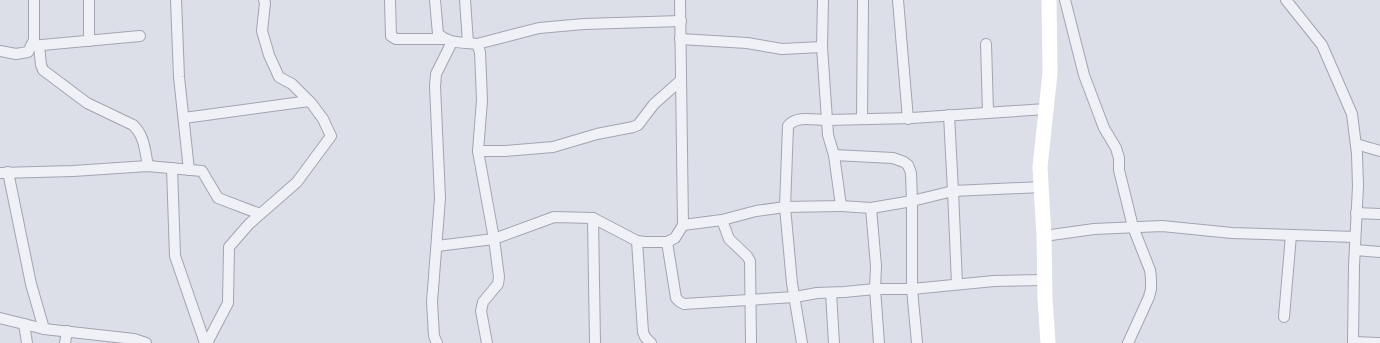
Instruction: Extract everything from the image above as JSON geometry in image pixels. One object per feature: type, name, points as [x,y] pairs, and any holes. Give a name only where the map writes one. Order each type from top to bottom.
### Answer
[{"type":"street","points":[[34,0],[34,40],[43,70],[87,102],[139,130],[142,136],[148,166]]},
{"type":"street","points":[[89,0],[89,41]]},
{"type":"street","points":[[176,0],[179,76],[189,170]]},
{"type":"street","points":[[206,343],[228,303],[229,247],[249,224],[297,182],[331,136],[323,119],[309,101],[292,84],[279,77],[269,55],[262,31],[264,0]]},
{"type":"street","points":[[390,0],[392,36],[396,39],[448,41],[472,44],[539,28],[584,24],[681,21]]},
{"type":"street","points":[[435,0],[438,34],[448,41]]},
{"type":"street","points":[[466,0],[472,44],[480,52],[482,100],[478,151],[494,239],[499,277],[498,284],[483,302],[480,311],[487,343]]},
{"type":"street","points":[[437,246],[494,239],[554,217],[593,218],[637,241],[667,242],[675,238],[683,225],[680,0]]},
{"type":"street","points":[[823,0],[822,47],[828,135],[834,155],[841,206]]},
{"type":"street","points":[[862,119],[863,0]]},
{"type":"street","points":[[898,0],[908,119]]},
{"type":"street","points":[[1048,343],[1040,167],[1050,73],[1049,0]]},
{"type":"street","points":[[1065,0],[1084,75],[1104,128],[1120,158],[1119,170],[1133,227],[1150,270],[1151,289],[1149,297],[1128,343]]},
{"type":"street","points":[[1286,0],[1322,46],[1352,114],[1356,144],[1358,186],[1352,342],[1380,343]]},
{"type":"street","points":[[0,51],[16,54],[28,52],[35,46],[140,36]]},
{"type":"street","points":[[680,39],[747,43],[782,49],[822,47]]},
{"type":"street","points":[[437,343],[434,336],[432,302],[440,198],[435,86],[436,74],[448,41]]},
{"type":"street","points":[[986,44],[988,112]]},
{"type":"street","points":[[478,151],[504,151],[553,147],[597,134],[633,127],[638,125],[654,104],[680,81]]},
{"type":"street","points":[[184,118],[309,101]]},
{"type":"street","points":[[802,343],[792,283],[785,207],[788,126],[790,122],[800,119],[908,119],[1046,109]]},
{"type":"street","points":[[949,115],[957,284]]},
{"type":"street","points":[[1356,144],[1380,151]]},
{"type":"street","points":[[834,155],[893,158],[904,162],[908,166],[911,173],[912,288],[917,343]]},
{"type":"street","points":[[44,329],[31,284],[4,172],[73,172],[148,166],[202,172],[218,198],[260,214]]},
{"type":"street","points":[[172,168],[175,256],[206,343]]},
{"type":"street","points":[[683,225],[722,220],[756,211],[785,207],[841,206],[871,208],[912,201],[953,191],[1041,187]]},
{"type":"street","points":[[871,208],[876,266],[875,289],[879,343]]},
{"type":"street","points":[[1356,213],[1380,214]]},
{"type":"street","points":[[593,218],[595,343]]},
{"type":"street","points":[[722,220],[729,239],[747,256],[750,261],[751,343]]},
{"type":"street","points":[[1044,236],[1094,229],[1162,226],[1232,233],[1355,237]]},
{"type":"street","points":[[1284,318],[1291,235]]},
{"type":"street","points":[[637,241],[643,332],[651,343]]},
{"type":"street","points":[[667,242],[676,298],[684,304],[795,297],[817,293],[942,286],[994,281],[1045,280]]},
{"type":"street","points":[[1355,250],[1380,252]]},
{"type":"street","points":[[830,293],[834,343]]},
{"type":"street","points":[[0,318],[44,329],[134,339],[146,343]]},
{"type":"street","points":[[24,324],[27,343]]},
{"type":"street","points":[[65,343],[67,331]]}]
